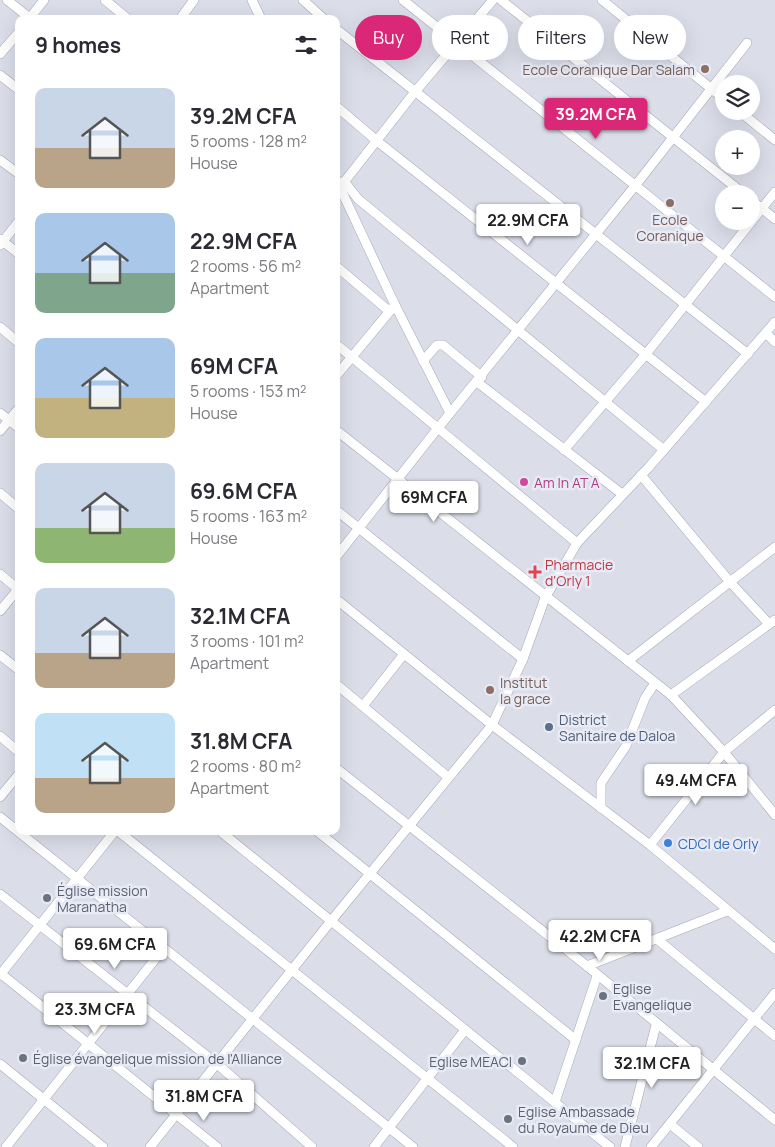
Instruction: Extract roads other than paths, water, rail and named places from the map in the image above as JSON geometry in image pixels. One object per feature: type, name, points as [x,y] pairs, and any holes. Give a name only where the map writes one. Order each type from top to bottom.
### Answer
[{"type":"street","points":[[7,0],[25,15]]},
{"type":"street","points":[[33,15],[44,0]]},
{"type":"street","points":[[105,0],[123,15]]},
{"type":"street","points":[[183,15],[194,0]]},
{"type":"street","points":[[252,0],[259,15]]},
{"type":"street","points":[[302,0],[319,15]]},
{"type":"street","points":[[403,0],[432,24]]},
{"type":"street","points":[[481,15],[493,0]]},
{"type":"street","points":[[501,0],[733,185]]},
{"type":"street","points":[[602,0],[715,93]]},
{"type":"street","points":[[340,32],[414,93],[748,354]]},
{"type":"street","points":[[0,54],[15,37]]},
{"type":"street","points":[[340,552],[450,413],[479,380],[636,186],[747,43]]},
{"type":"street","points":[[340,182],[376,142],[414,93],[443,60]]},
{"type":"street","points":[[477,60],[775,298]]},
{"type":"street","points":[[0,75],[15,87]]},
{"type":"street","points":[[340,110],[376,142],[706,402]]},
{"type":"street","points":[[750,120],[775,140]]},
{"type":"street","points":[[0,160],[15,171]]},
{"type":"street","points":[[340,186],[664,450]]},
{"type":"street","points":[[340,189],[392,308],[423,361],[450,413]]},
{"type":"street","points":[[564,450],[646,354],[775,192]]},
{"type":"street","points":[[762,208],[775,219]]},
{"type":"street","points":[[15,225],[1,241],[15,251]]},
{"type":"street","points":[[340,269],[392,308]]},
{"type":"street","points":[[340,371],[392,308]]},
{"type":"street","points":[[150,1147],[331,921],[492,725],[523,660],[545,598],[578,543],[664,450],[775,322]]},
{"type":"street","points":[[0,327],[15,340]]},
{"type":"street","points":[[766,333],[775,342]]},
{"type":"street","points":[[423,361],[437,345],[443,345],[479,380],[564,450],[622,494]]},
{"type":"street","points":[[340,347],[578,543]]},
{"type":"street","points":[[0,431],[15,412]]},
{"type":"street","points":[[0,413],[15,425]]},
{"type":"street","points":[[340,433],[545,598],[628,660],[671,696],[724,752],[775,815]]},
{"type":"street","points":[[641,475],[730,582],[772,622],[671,696]]},
{"type":"street","points":[[0,493],[15,506]]},
{"type":"street","points":[[340,513],[523,660]]},
{"type":"street","points":[[628,660],[775,547]]},
{"type":"street","points":[[0,574],[15,586]]},
{"type":"street","points":[[0,611],[15,593]]},
{"type":"street","points":[[340,603],[492,725],[650,845],[775,950]]},
{"type":"street","points":[[363,706],[404,654]]},
{"type":"street","points":[[0,655],[15,667]]},
{"type":"street","points":[[601,808],[601,783],[626,746],[645,698],[655,683]]},
{"type":"street","points":[[340,687],[448,777]]},
{"type":"street","points":[[650,845],[724,752],[775,710]]},
{"type":"street","points":[[0,736],[15,749]]},
{"type":"street","points":[[340,771],[587,966],[775,1120]]},
{"type":"street","points":[[0,797],[15,779]]},
{"type":"street","points":[[0,817],[15,829]]},
{"type":"street","points":[[23,835],[413,1147]]},
{"type":"street","points":[[114,835],[0,974],[217,1147]]},
{"type":"street","points":[[122,835],[513,1147]]},
{"type":"street","points":[[225,835],[610,1147]]},
{"type":"street","points":[[323,835],[576,1040]]},
{"type":"street","points":[[0,894],[216,1063],[308,1146]]},
{"type":"street","points":[[587,966],[658,940],[727,911]]},
{"type":"street","points":[[658,940],[775,1036]]},
{"type":"street","points":[[6,1147],[164,948]]},
{"type":"street","points":[[555,1102],[597,976]]},
{"type":"street","points":[[651,1147],[775,992]]},
{"type":"street","points":[[625,1147],[656,1024]]},
{"type":"street","points":[[374,1147],[465,1030]]},
{"type":"street","points":[[0,1064],[103,1147]]},
{"type":"street","points":[[670,1124],[698,1147]]},
{"type":"place","name":"Ecole Coranique Dar Salam","points":[[705,69]]},
{"type":"place","name":"Ecole Coranique","points":[[670,203]]},
{"type":"place","name":"Am In AT A","points":[[524,482]]},
{"type":"place","name":"Pharmacie d'Orly 1","points":[[535,572]]},
{"type":"place","name":"Institut la grace","points":[[490,690]]},
{"type":"place","name":"District Sanitaire de Daloa","points":[[549,727]]},
{"type":"place","name":"CDCI de Orly","points":[[668,843]]},
{"type":"place","name":"Église mission Maranatha","points":[[47,898]]},
{"type":"place","name":"Eglise Evangelique","points":[[603,996]]},
{"type":"place","name":"Église évangelique mission de l'Alliance","points":[[23,1058]]},
{"type":"place","name":"Eglise MEACI","points":[[522,1061]]},
{"type":"place","name":"Eglise Ambassade du Royaume de Dieu","points":[[508,1119]]}]
